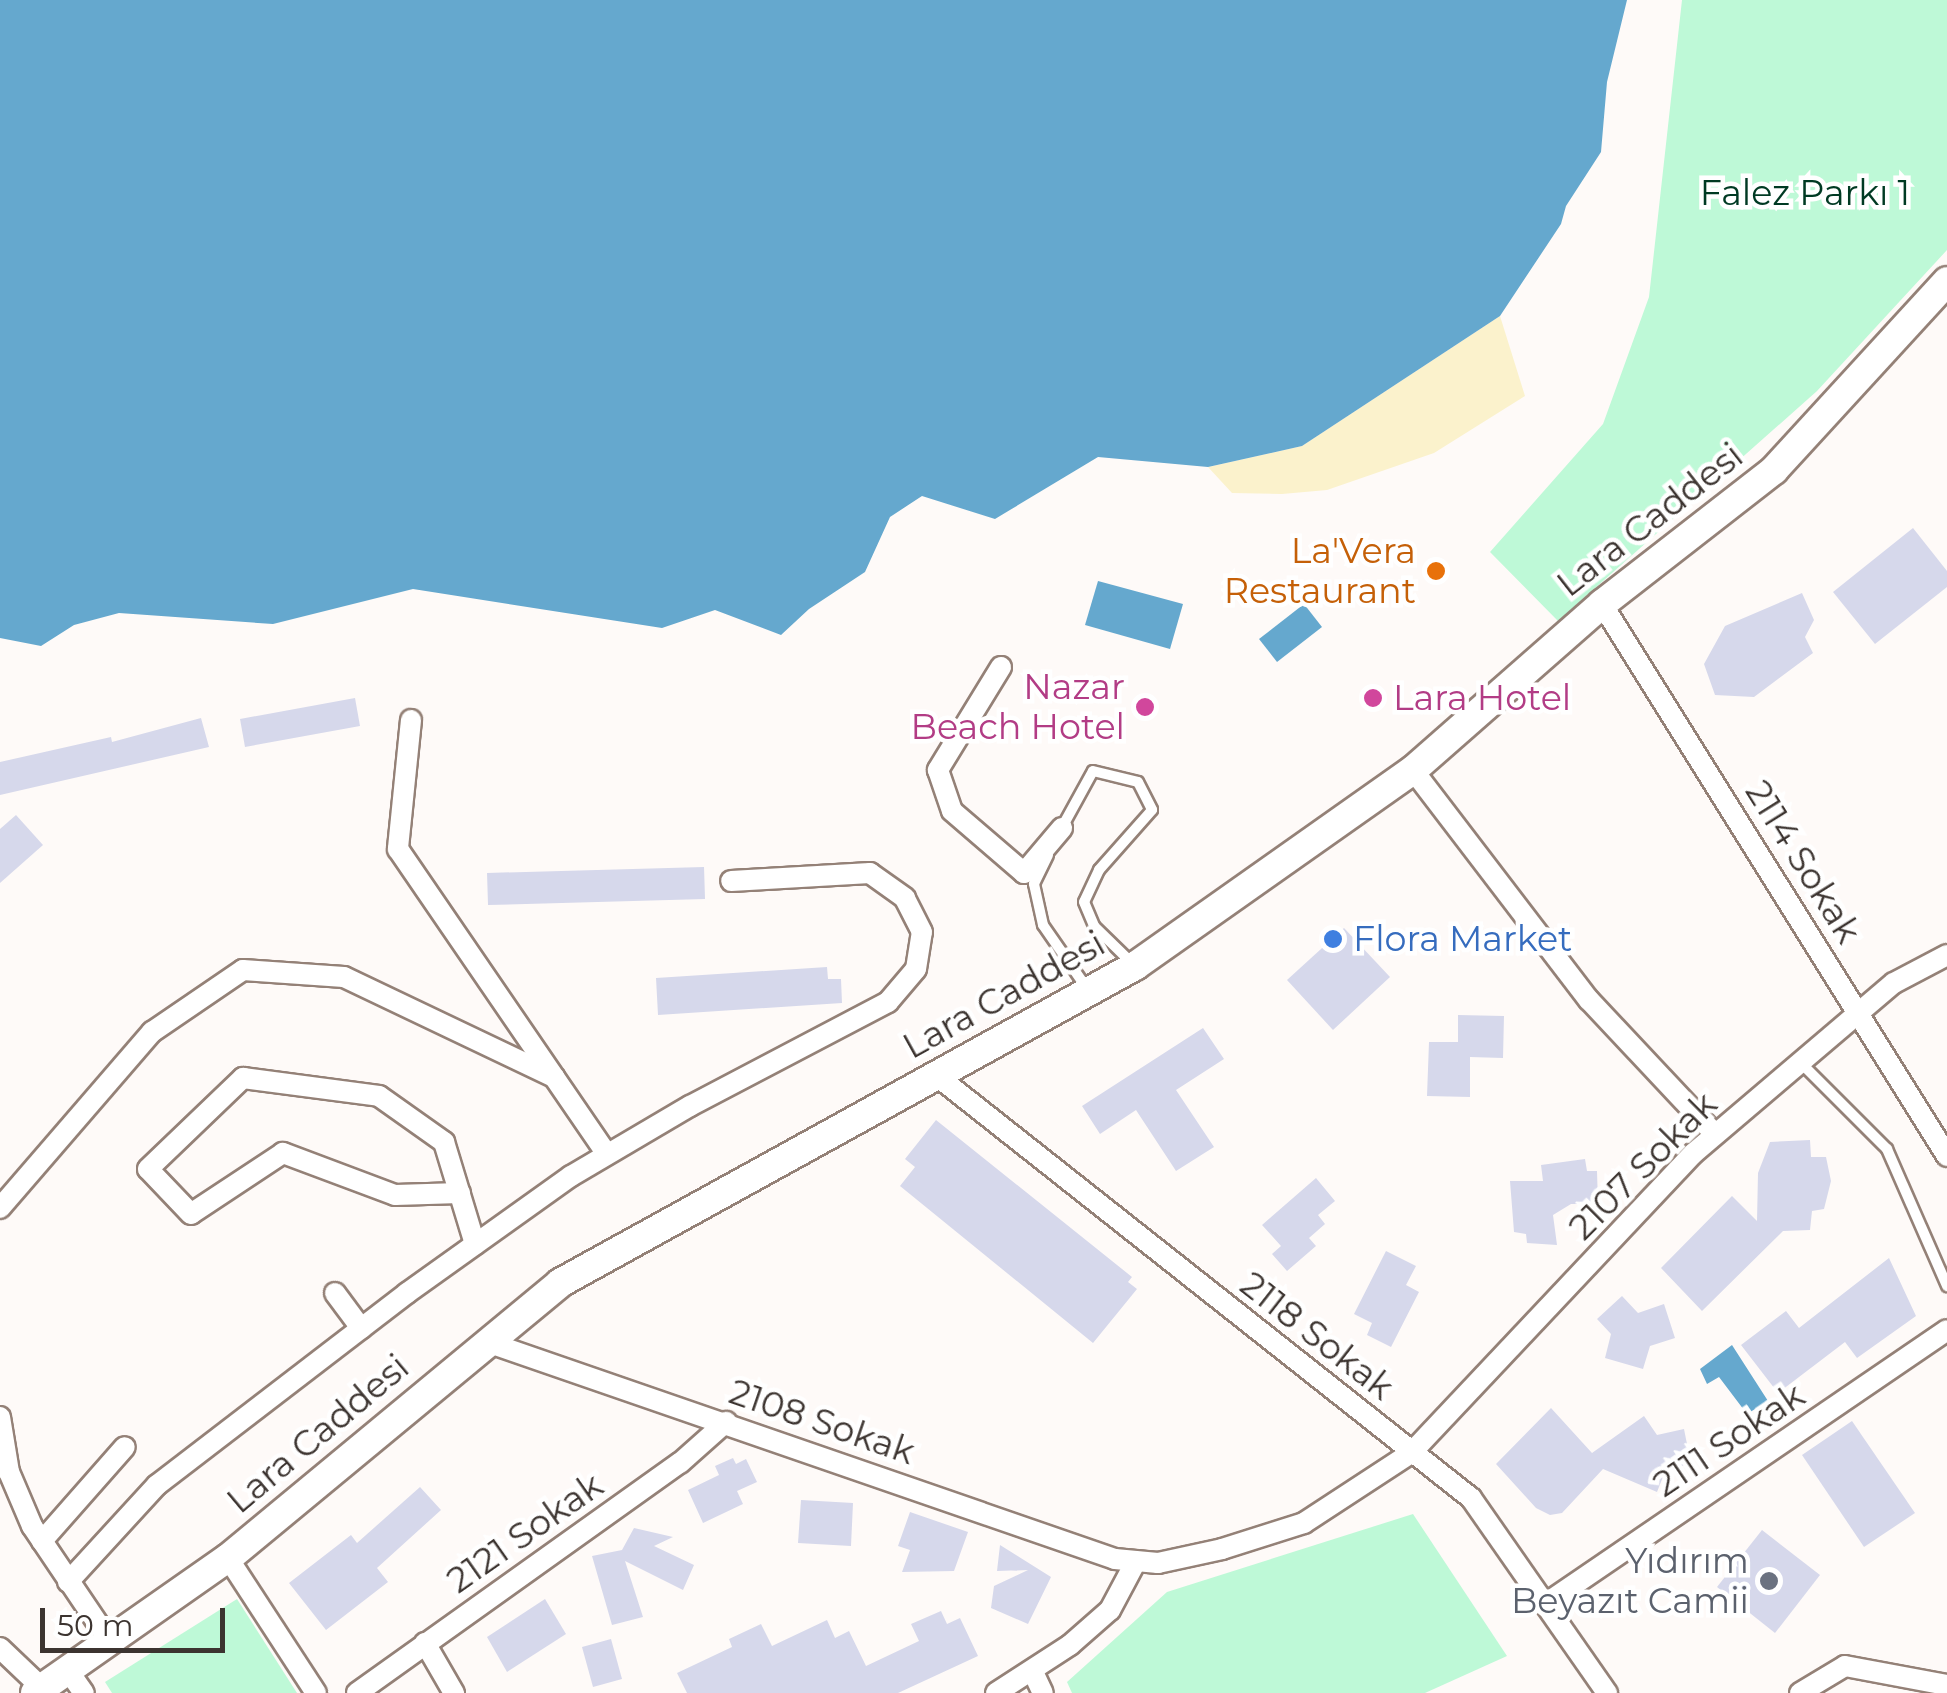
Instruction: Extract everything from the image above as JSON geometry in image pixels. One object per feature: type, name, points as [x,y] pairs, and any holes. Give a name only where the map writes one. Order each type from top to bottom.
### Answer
[{"type":"street","name":"Lara Caddesi","points":[[38,1690],[228,1558],[560,1283],[1135,966],[1413,770],[1602,604],[1774,470],[1947,281]]},
{"type":"street","name":"2114 Sokak","points":[[1602,604],[1947,1156]]},
{"type":"street","points":[[1001,667],[938,770],[952,810],[1024,873],[1062,828]]},
{"type":"street","points":[[411,720],[398,849],[606,1154]]},
{"type":"street","points":[[1413,770],[1589,1000],[1715,1134]]},
{"type":"street","points":[[68,1582],[157,1486],[475,1244],[606,1154],[888,1002],[916,968],[922,932],[904,898],[870,873],[731,881]]},
{"type":"street","name":"2107 Sokak","points":[[1411,1452],[1715,1134],[1859,1011],[1894,984],[1947,955]]},
{"type":"street","points":[[0,1208],[152,1032],[243,970],[344,977],[554,1077]]},
{"type":"street","name":"2118 Sokak","points":[[937,1076],[1471,1498],[1607,1693]]},
{"type":"street","points":[[460,1193],[395,1195],[283,1153],[191,1214],[148,1168],[244,1078],[379,1096],[444,1142],[460,1193],[475,1244]]},
{"type":"street","points":[[335,1293],[362,1328]]},
{"type":"street","name":"2111 Sokak","points":[[1547,1603],[1947,1330]]},
{"type":"street","name":"2108 Sokak","points":[[487,1342],[1115,1559],[1158,1563],[1222,1549],[1304,1523],[1411,1452]]},
{"type":"street","points":[[0,1418],[9,1472],[42,1541],[109,1640]]},
{"type":"street","name":"2121 Sokak","points":[[357,1693],[680,1463],[726,1422]]},
{"type":"street","points":[[42,1541],[125,1447]]},
{"type":"street","points":[[228,1558],[316,1693]]},
{"type":"street","points":[[996,1693],[1032,1672],[1110,1610],[1136,1561]]},
{"type":"street","points":[[425,1643],[454,1693]]},
{"type":"street","points":[[0,1648],[38,1690]]},
{"type":"street","points":[[1800,1693],[1845,1666],[1947,1685]]},
{"type":"street","points":[[67,1668],[84,1693]]},
{"type":"street","points":[[1032,1672],[1042,1693]]},
{"type":"lane","points":[[1090,992],[1043,926],[1034,884],[1093,772],[1138,782],[1152,810],[1099,870],[1084,902],[1094,926],[1135,966]]},
{"type":"lane","points":[[1800,1062],[1887,1149],[1947,1286]]},
{"type":"green space","name":"Falez Parkı 1","points":[[1682,0],[1947,0],[1947,250],[1817,391],[1558,621],[1490,552],[1603,424],[1649,297]]},
{"type":"green space","points":[[1413,1514],[1507,1656],[1425,1693],[1072,1693],[1067,1682],[1167,1592]]},
{"type":"green space","points":[[237,1599],[297,1693],[112,1693],[105,1682]]},
{"type":"sand","points":[[1500,316],[1525,396],[1434,453],[1327,490],[1282,494],[1232,493],[1208,467],[1302,446]]},
{"type":"water","points":[[0,0],[1627,0],[1607,82],[1601,152],[1566,206],[1561,224],[1500,316],[1302,446],[1208,467],[1098,457],[995,519],[922,496],[890,517],[865,572],[809,609],[781,635],[715,610],[662,628],[413,589],[273,624],[119,613],[74,625],[41,646],[0,638]]},
{"type":"water","points":[[1098,581],[1183,604],[1170,649],[1085,625]]},
{"type":"water","points":[[1304,604],[1322,627],[1277,662],[1259,639]]},
{"type":"water","points":[[1732,1345],[1768,1401],[1747,1414],[1719,1377],[1707,1384],[1700,1369]]},
{"type":"building","points":[[1913,528],[1947,571],[1947,587],[1875,644],[1833,592]]},
{"type":"building","points":[[1802,593],[1814,620],[1805,637],[1813,653],[1754,697],[1715,695],[1704,664],[1725,626]]},
{"type":"building","points":[[355,698],[360,726],[245,747],[240,719]]},
{"type":"building","points":[[201,718],[209,747],[0,795],[0,762],[111,737],[112,742]]},
{"type":"building","points":[[16,815],[43,845],[0,883],[0,829]]},
{"type":"building","points":[[704,867],[705,899],[488,905],[487,873]]},
{"type":"building","points":[[1344,928],[1390,977],[1333,1030],[1287,980]]},
{"type":"building","points":[[827,967],[828,979],[841,979],[842,1003],[658,1015],[656,978]]},
{"type":"building","points":[[1458,1015],[1504,1016],[1503,1058],[1470,1057],[1470,1097],[1427,1096],[1429,1042],[1458,1042]]},
{"type":"building","points":[[1203,1028],[1224,1059],[1176,1090],[1214,1147],[1176,1171],[1136,1110],[1100,1134],[1082,1106]]},
{"type":"building","points":[[936,1120],[1132,1277],[1128,1282],[1137,1289],[1093,1343],[900,1186],[915,1167],[905,1159]]},
{"type":"building","points":[[1810,1140],[1811,1157],[1826,1157],[1831,1181],[1824,1209],[1812,1211],[1810,1230],[1783,1231],[1702,1311],[1661,1268],[1732,1196],[1757,1221],[1758,1173],[1770,1142]]},
{"type":"building","points":[[1585,1159],[1587,1171],[1597,1171],[1598,1204],[1571,1204],[1553,1215],[1557,1245],[1527,1243],[1526,1234],[1514,1232],[1510,1181],[1543,1181],[1541,1165]]},
{"type":"building","points":[[1316,1178],[1335,1201],[1318,1215],[1325,1224],[1309,1238],[1316,1246],[1287,1271],[1272,1254],[1281,1246],[1262,1225]]},
{"type":"building","points":[[1386,1251],[1416,1266],[1406,1285],[1419,1292],[1391,1347],[1367,1335],[1372,1323],[1354,1314]]},
{"type":"building","points":[[1889,1258],[1916,1316],[1857,1358],[1845,1342],[1778,1393],[1741,1345],[1786,1311],[1799,1328]]},
{"type":"building","points":[[1622,1296],[1638,1313],[1664,1304],[1675,1338],[1650,1346],[1643,1369],[1605,1358],[1611,1334],[1597,1319]]},
{"type":"building","points":[[1551,1408],[1592,1453],[1644,1416],[1657,1435],[1684,1429],[1691,1464],[1666,1469],[1657,1492],[1603,1469],[1562,1513],[1550,1515],[1536,1508],[1496,1464]]},
{"type":"building","points":[[1852,1421],[1915,1513],[1864,1547],[1802,1455]]},
{"type":"building","points":[[733,1458],[736,1464],[746,1459],[757,1482],[737,1491],[743,1504],[703,1523],[688,1490],[719,1475],[715,1466]]},
{"type":"building","points":[[420,1487],[441,1510],[377,1568],[388,1582],[326,1630],[289,1583],[351,1535],[357,1543]]},
{"type":"building","points":[[801,1500],[853,1503],[851,1546],[798,1543]]},
{"type":"building","points":[[910,1512],[968,1532],[954,1571],[902,1572],[910,1550],[898,1546]]},
{"type":"building","points":[[634,1528],[673,1537],[654,1546],[694,1565],[683,1590],[625,1561],[643,1617],[612,1625],[592,1556],[622,1550]]},
{"type":"building","name":"Yıdırım Beyazıt Camii","points":[[1762,1530],[1820,1575],[1775,1633],[1717,1587]]},
{"type":"building","points":[[1000,1545],[1051,1577],[1028,1624],[991,1608],[994,1586],[1028,1570],[997,1571]]},
{"type":"building","points":[[545,1599],[566,1634],[507,1672],[487,1637]]},
{"type":"building","points":[[941,1611],[947,1624],[960,1618],[978,1656],[898,1693],[687,1693],[677,1673],[732,1647],[729,1639],[761,1624],[772,1646],[827,1620],[835,1638],[849,1631],[866,1666],[919,1641],[911,1624]]},
{"type":"building","points":[[611,1639],[622,1679],[593,1687],[582,1647]]},
{"type":"place","name":"La'Vera Restaurant","points":[[1436,571]]},
{"type":"place","name":"Lara Hotel","points":[[1373,698]]},
{"type":"place","name":"Nazar Beach Hotel","points":[[1145,707]]},
{"type":"place","name":"Flora Market","points":[[1333,939]]},
{"type":"place","name":"Yıdırım Beyazıt Camii","points":[[1769,1581]]}]
